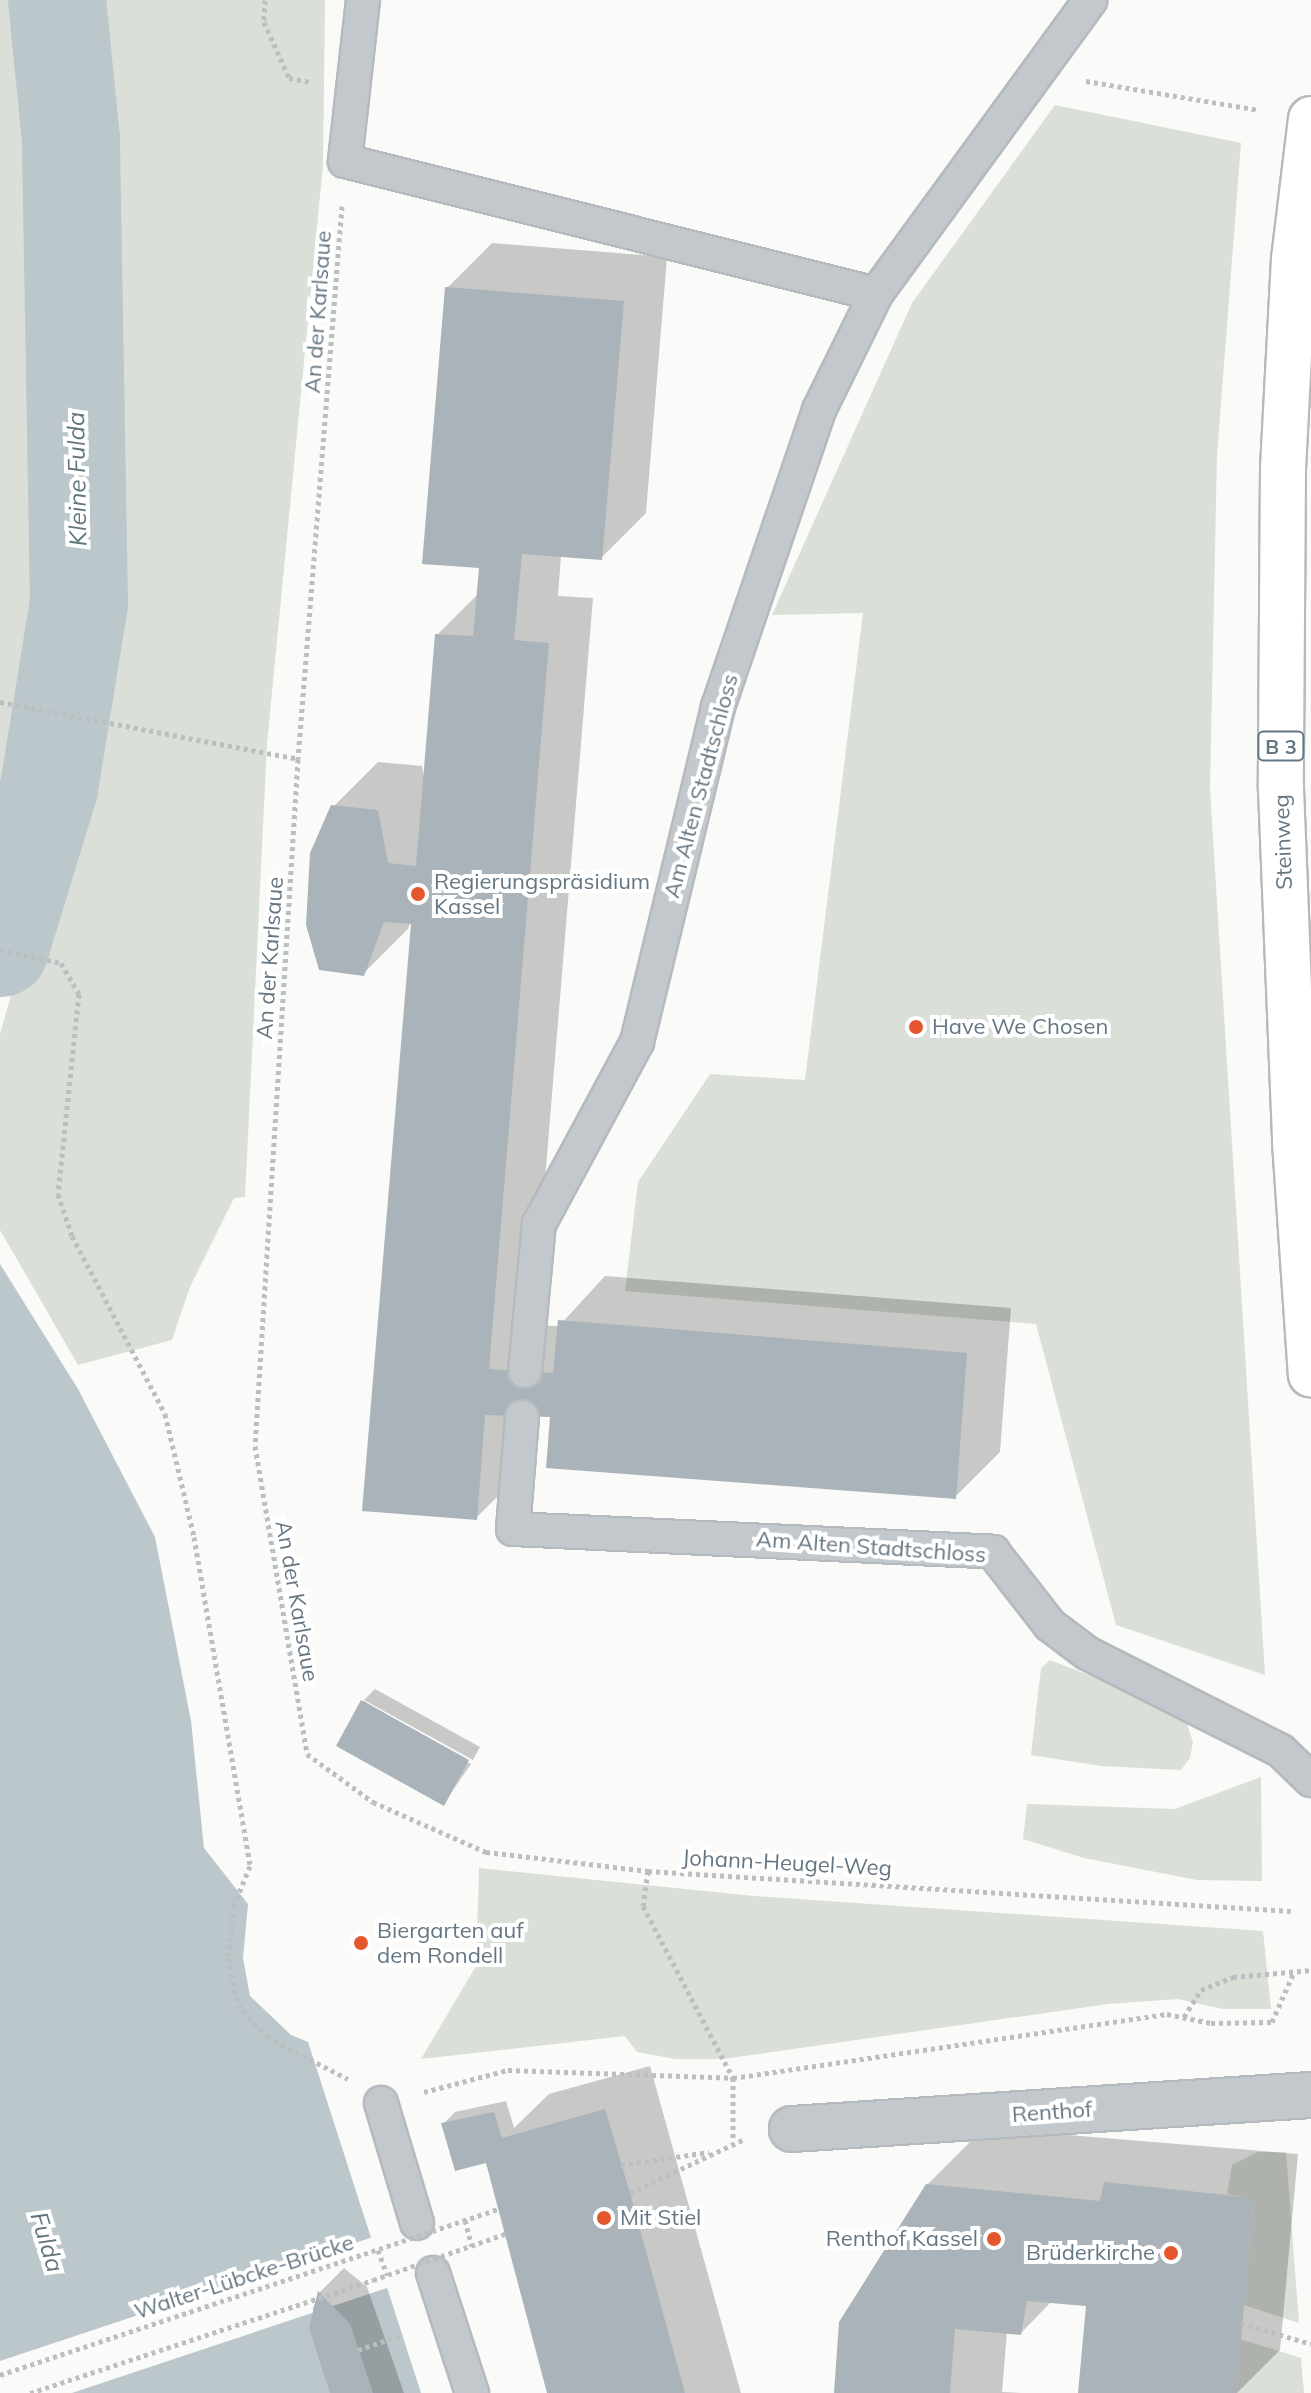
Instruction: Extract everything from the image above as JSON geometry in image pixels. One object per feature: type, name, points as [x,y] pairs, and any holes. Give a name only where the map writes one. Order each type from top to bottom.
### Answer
[{"type":"main road","name":"Steinweg","points":[[1311,119],[1294,259],[1283,469],[1281,789],[1295,1142],[1311,1374]]},
{"type":"street","name":"Renthof","points":[[792,2129],[1311,2095]]},
{"type":"lane","points":[[363,0],[345,161],[876,294]]},
{"type":"lane","name":"Am Alten Stadtschloss","points":[[525,1371],[539,1224],[637,1042],[718,707],[819,410],[876,294],[1040,73],[1090,0]]},
{"type":"lane","name":"Am Alten Stadtschloss","points":[[522,1417],[513,1529],[993,1552],[1050,1625],[1087,1653],[1281,1751],[1311,1780]]},
{"type":"lane","points":[[381,2103],[417,2223]]},
{"type":"lane","points":[[433,2273],[472,2393]]},
{"type":"path","points":[[265,0],[264,22],[289,78]]},
{"type":"path","points":[[1040,73],[1259,110]]},
{"type":"path","name":"An der Karlsaue","points":[[307,1754],[255,1446],[298,759],[345,161]]},
{"type":"path","points":[[0,702],[109,719],[298,759]]},
{"type":"path","points":[[0,950],[61,963],[79,994],[58,1194],[72,1236],[165,1414],[194,1537],[250,1866],[234,1905],[228,1958],[238,2005],[267,2037],[332,2067]]},
{"type":"path","name":"Johann-Heugel-Weg","points":[[307,1754],[373,1802],[486,1852],[648,1871],[1291,1911]]},
{"type":"path","points":[[630,2193],[733,2141],[733,2078],[643,1906],[648,1871]]},
{"type":"path","points":[[1184,2017],[1201,1990],[1233,1977],[1311,1970]]},
{"type":"path","points":[[381,2103],[508,2070],[733,2078],[1167,2014],[1272,2022],[1294,1972]]},
{"type":"path","points":[[621,2165],[714,2152]]},
{"type":"path","name":"Walter-Lübcke-Brücke","points":[[0,2375],[498,2209]]},
{"type":"path","points":[[465,2220],[472,2246]]},
{"type":"path","name":"Walter-Lübcke-Brücke","points":[[30,2393],[505,2234]]},
{"type":"path","points":[[378,2250],[387,2275]]},
{"type":"path","points":[[1241,2323],[1311,2344]]},
{"type":"path","points":[[358,2350],[402,2335]]},
{"type":"shaded area","points":[[0,0],[38,0],[57,154],[56,564],[39,724],[0,869]]},
{"type":"shaded area","points":[[70,0],[325,0],[323,165],[267,744],[245,1197],[234,1198],[190,1287],[172,1340],[78,1365],[0,1230],[0,1034],[76,765],[95,644],[87,139]]},
{"type":"shaded area","points":[[1055,105],[1241,143],[1217,455],[1210,789],[1265,1675],[1116,1625],[1036,1324],[625,1291],[638,1182],[710,1074],[805,1080],[863,613],[772,615],[912,303]]},
{"type":"shaded area","points":[[1050,1660],[1163,1704],[1186,1721],[1193,1742],[1190,1758],[1181,1770],[1101,1766],[1031,1755],[1041,1668]]},
{"type":"shaded area","points":[[1261,1777],[1262,1881],[1197,1880],[1084,1858],[1023,1839],[1027,1804],[1175,1809]]},
{"type":"shaded area","points":[[479,1868],[754,1896],[1263,1931],[1271,2009],[1223,2009],[1178,1999],[1108,2004],[723,2059],[675,2059],[637,2052],[625,2036],[421,2059],[476,1966]]},
{"type":"shaded area","points":[[1258,2152],[1286,2152],[1299,2323],[1244,2305],[1254,2199],[1227,2194],[1232,2165]]},
{"type":"shaded area","points":[[1240,2339],[1301,2358],[1304,2393],[1236,2393]]},
{"type":"water","name":"Fulda","points":[[0,1264],[78,1389],[155,1537],[191,1721],[204,1848],[248,1904],[243,1958],[250,1996],[291,2035],[308,2042],[421,2393],[0,2393]]},
{"type":"pier","points":[[373,2237],[390,2287],[72,2393],[0,2393],[0,2361]]},
{"type":"building","name":"Regierungspräsidium Kassel","points":[[445,287],[624,301],[602,560],[522,554],[514,640],[549,643],[489,1369],[553,1373],[558,1320],[967,1353],[956,1499],[546,1468],[550,1417],[485,1415],[477,1520],[362,1511],[411,924],[384,922],[364,976],[319,970],[306,925],[310,853],[331,805],[378,810],[388,863],[416,866],[435,634],[473,636],[479,568],[422,564]]},
{"type":"building","points":[[361,1700],[469,1760],[444,1806],[336,1746]]},
{"type":"building","points":[[605,2109],[685,2393],[547,2393],[486,2163],[455,2171],[441,2123],[494,2112],[502,2138]]},
{"type":"building","points":[[1104,2182],[1254,2198],[1236,2393],[1078,2393],[1086,2306],[1027,2301],[1021,2335],[955,2329],[950,2393],[834,2393],[839,2322],[926,2184],[1100,2201]]},
{"type":"building","points":[[318,2291],[350,2324],[373,2393],[330,2393],[309,2328]]},
{"type":"waterway","name":"Kleine Fulda","points":[[0,948],[49,788],[79,603],[71,140],[57,0]]},
{"type":"place","name":"Regierungspräsidium Kassel","points":[[418,894]]},
{"type":"place","name":"Have We Chosen","points":[[916,1027]]},
{"type":"place","name":"Biergarten auf dem Rondell","points":[[361,1943]]},
{"type":"place","name":"Mit Stiel","points":[[604,2218]]},
{"type":"place","name":"Renthof Kassel","points":[[994,2239]]},
{"type":"place","name":"Brüderkirche","points":[[1171,2253]]}]
